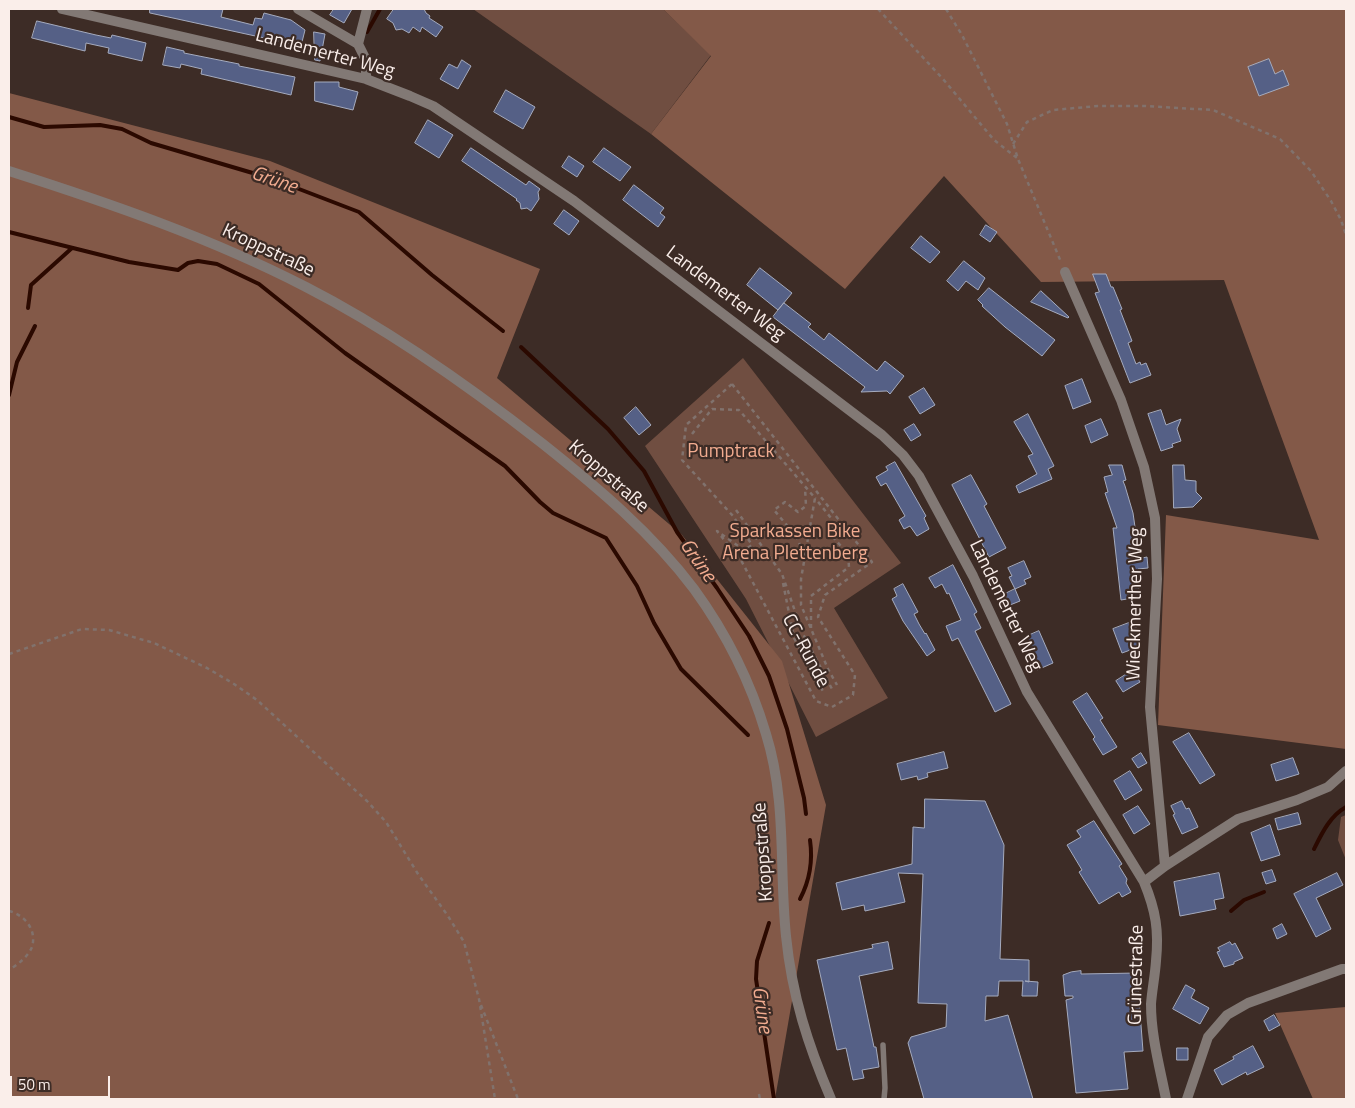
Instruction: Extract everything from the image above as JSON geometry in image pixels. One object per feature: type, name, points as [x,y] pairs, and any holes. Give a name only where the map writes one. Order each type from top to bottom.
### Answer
[{"type":"street","name":"Landemerter Weg","points":[[62,9],[366,79],[433,106],[574,201],[882,436],[903,454],[919,476],[973,576],[1027,692],[1144,882]]},
{"type":"street","points":[[298,9],[358,44],[366,60],[366,79]]},
{"type":"street","points":[[358,44],[366,9]]},
{"type":"street","name":"Kroppstraße","points":[[9,171],[81,194],[244,257],[306,287],[373,324],[497,408],[572,467],[621,510],[652,541],[694,589],[726,638],[750,687],[768,738],[782,826],[786,934],[792,978],[802,1024],[817,1067],[831,1099]]},
{"type":"street","name":"Wieckmerther Weg","points":[[1065,272],[1121,400],[1144,467],[1155,518],[1157,579],[1150,707],[1165,866]]},
{"type":"street","points":[[1144,882],[1238,818],[1297,800],[1328,787],[1346,771]]},
{"type":"street","name":"Grünestraße","points":[[1144,882],[1156,914],[1156,962],[1151,1004],[1154,1036],[1166,1099]]},
{"type":"street","points":[[1187,1099],[1208,1037],[1227,1015],[1248,1003],[1342,969],[1346,970]]},
{"type":"lane","points":[[882,1046],[884,1099]]},
{"type":"path","points":[[878,9],[943,79],[994,140],[1018,159]]},
{"type":"path","points":[[946,9],[962,35],[1007,124],[1018,159],[1065,272]]},
{"type":"path","points":[[1013,144],[1027,122],[1053,110],[1098,106],[1145,106],[1213,110],[1280,139],[1311,171],[1331,201],[1346,235]]},
{"type":"path","name":"CC-Runde","points":[[732,384],[872,562],[825,595],[818,617],[854,675],[853,695],[832,707],[816,701],[742,562],[717,531],[744,550],[752,545],[734,516],[682,460],[686,425],[732,384]]},
{"type":"path","points":[[692,434],[712,410],[739,410],[832,518],[831,535],[848,554],[849,567],[811,596],[811,629]]},
{"type":"path","points":[[805,486],[806,506],[798,512],[785,502],[774,510],[796,536],[805,556]]},
{"type":"path","points":[[815,498],[801,579],[801,605],[828,669],[838,684]]},
{"type":"path","points":[[736,510],[782,574],[802,634],[832,689]]},
{"type":"path","points":[[782,574],[794,638],[824,693]]},
{"type":"path","points":[[9,654],[82,629],[109,630],[154,643],[189,659],[234,684],[257,700],[367,801],[386,822],[418,874],[464,942],[479,999],[495,1099]]},
{"type":"path","points":[[9,911],[15,912],[25,919],[30,926],[32,947],[25,958],[9,970]]},
{"type":"path","points":[[479,999],[518,1099]]},
{"type":"path","points":[[759,1094],[760,1099]]},
{"type":"green space","points":[[473,9],[663,9],[711,55],[651,134]]},
{"type":"green space","name":"Sparkassen Bike Arena Plettenberg","points":[[743,358],[901,563],[834,608],[888,698],[816,737],[746,599],[645,446]]},
{"type":"green space","points":[[1346,815],[1346,860],[1338,840],[1341,817]]},
{"type":"shaded area","points":[[663,9],[1346,9],[1346,749],[1158,725],[1166,515],[1319,540],[1224,280],[1041,282],[944,176],[845,289],[651,134],[711,56]]},
{"type":"shaded area","points":[[9,93],[270,161],[540,269],[497,378],[682,535],[782,661],[826,805],[775,1099],[9,1099]]},
{"type":"shaded area","points":[[1346,1007],[1346,1099],[1313,1099],[1275,1013]]},
{"type":"building","points":[[150,9],[223,9],[221,17],[253,25],[255,18],[262,19],[264,13],[291,20],[305,30],[301,46],[150,13]]},
{"type":"building","points":[[334,9],[352,9],[344,23],[330,15]]},
{"type":"building","points":[[394,9],[424,9],[430,16],[429,18],[443,27],[436,37],[422,27],[420,32],[413,27],[409,33],[402,29],[396,30],[393,23],[387,19]]},
{"type":"building","points":[[37,21],[96,35],[111,38],[112,35],[146,43],[142,61],[108,53],[109,48],[86,43],[85,51],[32,38]]},
{"type":"building","points":[[314,32],[325,34],[320,61],[315,60]]},
{"type":"building","points":[[167,47],[184,51],[184,53],[239,64],[239,66],[295,77],[291,95],[201,74],[202,69],[181,64],[180,68],[163,65]]},
{"type":"building","points":[[1269,59],[1275,74],[1283,70],[1289,85],[1259,96],[1248,67]]},
{"type":"building","points":[[462,60],[471,66],[458,89],[440,79],[449,64],[457,68]]},
{"type":"building","points":[[315,82],[339,82],[339,87],[358,92],[353,110],[315,101]]},
{"type":"building","points":[[506,90],[535,107],[523,129],[494,112]]},
{"type":"building","points":[[428,120],[453,135],[439,158],[415,143]]},
{"type":"building","points":[[471,148],[526,185],[529,181],[540,189],[538,192],[539,199],[531,211],[527,208],[521,209],[517,199],[462,161]]},
{"type":"building","points":[[604,148],[631,167],[620,181],[593,162]]},
{"type":"building","points":[[569,156],[584,166],[577,177],[562,167]]},
{"type":"building","points":[[634,185],[664,208],[660,213],[665,217],[658,227],[623,200]]},
{"type":"building","points":[[564,210],[579,221],[569,235],[554,224]]},
{"type":"building","points":[[986,225],[997,232],[990,242],[980,235]]},
{"type":"building","points":[[921,236],[940,252],[930,263],[911,248]]},
{"type":"building","points":[[964,261],[985,278],[978,290],[966,281],[958,291],[947,281]]},
{"type":"building","points":[[760,268],[792,293],[778,310],[747,285]]},
{"type":"building","points":[[1093,274],[1106,274],[1122,309],[1120,310],[1132,341],[1128,343],[1136,364],[1140,362],[1141,365],[1146,363],[1151,375],[1130,383],[1095,293],[1099,292]]},
{"type":"building","points":[[989,288],[1055,340],[1042,356],[982,306],[978,300]]},
{"type":"building","points":[[1041,291],[1069,317],[1031,302]]},
{"type":"building","points":[[784,303],[811,324],[808,327],[824,340],[829,333],[877,371],[885,361],[904,376],[890,394],[887,391],[861,392],[865,387],[773,317]]},
{"type":"building","points":[[1082,379],[1091,402],[1073,409],[1065,386]]},
{"type":"building","points":[[924,388],[935,405],[920,414],[909,397]]},
{"type":"building","points":[[636,407],[651,425],[639,435],[624,418]]},
{"type":"building","points":[[1161,410],[1166,425],[1181,419],[1177,429],[1181,441],[1172,444],[1173,447],[1161,451],[1148,414]]},
{"type":"building","points":[[1028,414],[1054,466],[1048,469],[1052,479],[1019,493],[1016,486],[1037,474],[1028,456],[1033,454],[1014,422]]},
{"type":"building","points":[[1101,419],[1108,435],[1091,443],[1085,426]]},
{"type":"building","points":[[914,424],[921,435],[911,441],[904,430]]},
{"type":"building","points":[[895,462],[926,516],[924,518],[929,529],[917,536],[910,526],[904,529],[899,520],[905,516],[886,483],[881,486],[876,477],[888,470],[886,467]]},
{"type":"building","points":[[1109,465],[1122,465],[1126,480],[1123,481],[1133,513],[1137,559],[1147,557],[1148,568],[1138,569],[1139,597],[1121,600],[1113,528],[1117,528],[1105,493],[1108,492],[1104,477],[1112,475]]},
{"type":"building","points":[[1173,465],[1184,465],[1185,480],[1196,481],[1196,492],[1202,498],[1193,507],[1174,508]]},
{"type":"building","points":[[971,475],[987,504],[984,506],[1006,548],[989,557],[952,485]]},
{"type":"building","points":[[1024,561],[1031,577],[1024,580],[1026,584],[1015,589],[1009,577],[1012,576],[1008,568]]},
{"type":"building","points":[[953,565],[977,612],[974,614],[981,628],[975,631],[1011,704],[995,712],[958,638],[952,641],[946,626],[961,620],[949,593],[947,594],[942,584],[935,588],[929,578]]},
{"type":"building","points":[[903,584],[918,612],[914,614],[935,650],[927,656],[903,621],[892,599],[897,596],[894,589]]},
{"type":"building","points":[[1015,589],[1020,601],[1010,605],[1005,594]]},
{"type":"building","points":[[1134,621],[1138,633],[1135,634],[1139,645],[1122,653],[1113,629]]},
{"type":"building","points":[[1039,631],[1053,663],[1037,670],[1023,638]]},
{"type":"building","points":[[1133,670],[1140,682],[1123,692],[1116,681]]},
{"type":"building","points":[[1087,693],[1103,718],[1100,720],[1117,747],[1103,755],[1093,739],[1095,737],[1073,702]]},
{"type":"building","points":[[1189,733],[1215,775],[1200,784],[1173,742]]},
{"type":"building","points":[[944,752],[948,768],[927,773],[928,777],[918,780],[917,776],[901,780],[897,764]]},
{"type":"building","points":[[1141,753],[1147,763],[1138,768],[1132,759]]},
{"type":"building","points":[[1293,758],[1299,774],[1276,781],[1271,765]]},
{"type":"building","points":[[1130,771],[1142,790],[1125,800],[1114,781]]},
{"type":"building","points":[[925,799],[985,801],[1004,845],[1000,959],[1029,960],[1029,981],[1038,982],[1037,996],[1022,996],[1023,981],[999,981],[998,996],[986,996],[985,1021],[1008,1015],[1033,1099],[924,1099],[908,1043],[911,1037],[946,1027],[947,1004],[918,1003],[923,874],[898,873],[905,902],[865,911],[864,905],[842,910],[836,883],[912,864],[913,827],[924,828]]},
{"type":"building","points":[[1182,801],[1186,809],[1189,808],[1198,827],[1182,834],[1171,806]]},
{"type":"building","points":[[1138,806],[1150,824],[1134,834],[1123,815]]},
{"type":"building","points":[[1298,813],[1301,824],[1278,830],[1275,819]]},
{"type":"building","points":[[1094,821],[1122,864],[1119,866],[1127,879],[1126,883],[1131,892],[1122,897],[1119,892],[1099,904],[1079,872],[1082,870],[1067,845],[1081,837],[1077,831]]},
{"type":"building","points":[[1270,825],[1280,855],[1261,861],[1251,833]]},
{"type":"building","points":[[1272,870],[1276,881],[1266,884],[1262,873]]},
{"type":"building","points":[[1219,873],[1224,898],[1214,900],[1216,909],[1180,916],[1174,882]]},
{"type":"building","points":[[1337,873],[1343,885],[1316,898],[1331,929],[1316,937],[1294,894]]},
{"type":"building","points":[[1282,924],[1287,934],[1277,939],[1273,929]]},
{"type":"building","points":[[888,942],[893,969],[859,976],[879,1067],[862,1070],[864,1078],[853,1080],[846,1048],[837,1050],[817,960],[873,948],[872,945]]},
{"type":"building","points":[[1230,942],[1232,945],[1235,943],[1243,958],[1234,962],[1234,964],[1224,967],[1217,952],[1220,951],[1218,948]]},
{"type":"building","points":[[1081,971],[1081,974],[1137,973],[1143,1051],[1124,1052],[1128,1089],[1076,1093],[1066,1000],[1073,998],[1073,996],[1065,996],[1063,975]]},
{"type":"building","points":[[1186,985],[1195,990],[1191,998],[1209,1008],[1200,1024],[1173,1009]]},
{"type":"building","points":[[1274,1015],[1280,1025],[1269,1031],[1264,1021]]},
{"type":"building","points":[[1253,1046],[1264,1067],[1247,1075],[1246,1072],[1222,1085],[1214,1070]]},
{"type":"building","points":[[1177,1048],[1188,1048],[1188,1060],[1177,1060]]},
{"type":"waterway","points":[[367,32],[380,9]]},
{"type":"waterway","name":"Grüne","points":[[9,117],[44,127],[100,125],[122,129],[151,143],[273,179],[359,212],[432,275],[503,331]]},
{"type":"waterway","points":[[9,232],[129,262],[178,270],[188,263],[198,261],[217,264],[259,284],[345,353],[505,466],[553,513],[606,538],[637,586],[654,623],[681,669],[748,735]]},
{"type":"waterway","points":[[28,308],[31,285],[72,248]]},
{"type":"waterway","points":[[9,395],[17,362],[35,326]]},
{"type":"waterway","name":"Grüne","points":[[521,347],[608,429],[644,471],[677,532],[749,636],[769,676],[787,729],[804,798],[806,814]]},
{"type":"waterway","points":[[1314,849],[1331,820],[1346,807]]},
{"type":"waterway","name":"Grüne","points":[[800,899],[810,870],[810,840]]},
{"type":"waterway","points":[[1231,911],[1244,900],[1264,892]]},
{"type":"waterway","name":"Grüne","points":[[769,923],[757,961],[756,979],[774,1099]]},
{"type":"park label","name":"Pumptrack","points":[[731,452]]}]
